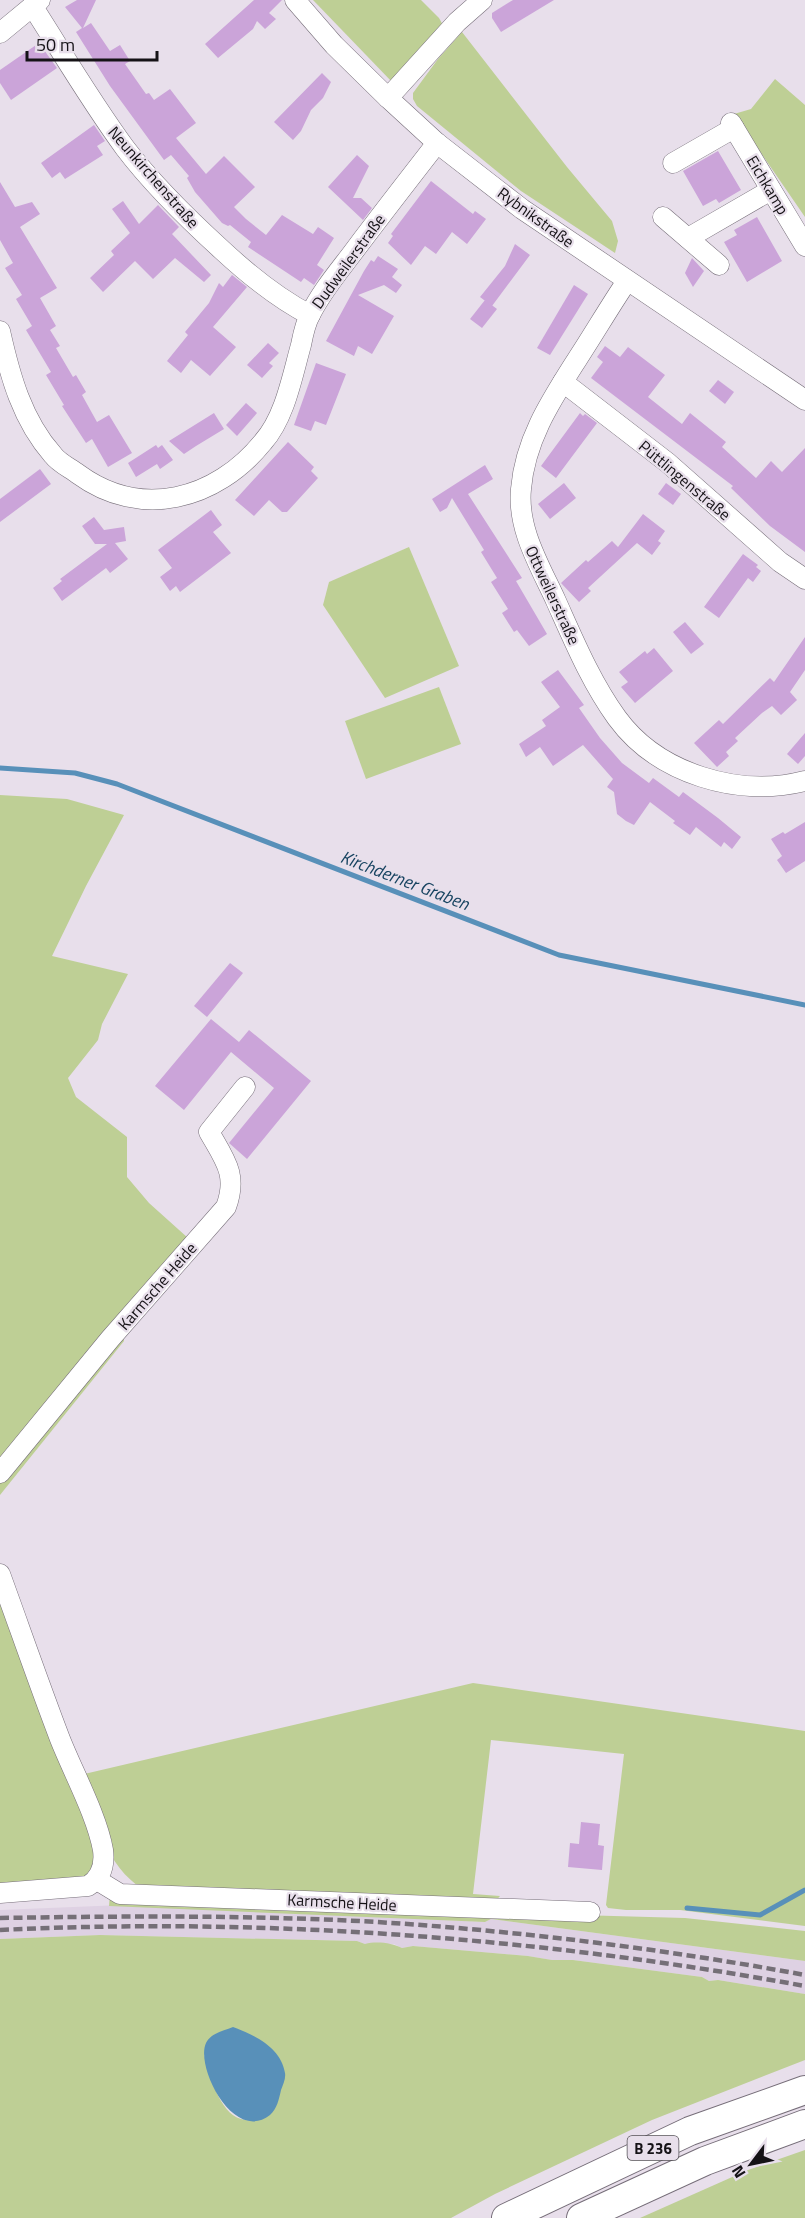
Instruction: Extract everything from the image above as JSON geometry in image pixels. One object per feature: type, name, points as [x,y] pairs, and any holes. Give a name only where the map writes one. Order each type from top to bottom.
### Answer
[{"type":"highway","name":"B 236","points":[[506,2218],[690,2131],[805,2090]]},
{"type":"highway","name":"B 236","points":[[581,2218],[705,2161],[805,2124]]},
{"type":"street","name":"Rybnikstraße","points":[[295,0],[334,45],[437,143],[522,209],[805,400]]},
{"type":"street","points":[[388,98],[457,21],[482,0]]},
{"type":"street","points":[[0,33],[37,3]]},
{"type":"street","name":"Neunkirchenstraße","points":[[37,3],[98,110],[127,150],[201,230],[244,269],[270,290],[310,315]]},
{"type":"street","name":"Eichkamp","points":[[673,163],[732,126],[805,246]]},
{"type":"street","name":"Dudweilerstraße","points":[[0,331],[8,370],[25,415],[53,456],[92,484],[115,495],[141,500],[159,500],[184,496],[219,482],[233,473],[265,441],[282,409],[310,315],[326,288],[437,143]]},
{"type":"street","points":[[688,238],[771,190]]},
{"type":"street","points":[[663,216],[718,265]]},
{"type":"street","name":"Ottweilerstraße","points":[[627,280],[542,417],[529,449],[520,492],[521,512],[527,537],[591,676],[618,719],[640,742],[672,763],[701,777],[729,784],[759,787],[787,786],[805,781]]},
{"type":"street","name":"Püttlingenstraße","points":[[563,382],[668,463],[780,562],[805,579]]},
{"type":"street","name":"Karmsche Heide","points":[[0,1473],[110,1339],[226,1207],[231,1192],[232,1178],[226,1161],[209,1132],[245,1087]]},
{"type":"street","points":[[0,1574],[60,1738],[97,1830],[103,1852],[102,1869],[97,1880],[88,1886],[0,1893]]},
{"type":"street","name":"Karmsche Heide","points":[[97,1880],[120,1894],[590,1912]]},
{"type":"shaded area","points":[[122,1905],[485,1922],[491,1919],[805,1961],[805,1994],[718,1980],[709,1981],[702,1977],[573,1960],[552,1960],[413,1946],[402,1948],[394,1944],[365,1944],[357,1941],[100,1935],[0,1939],[0,1910]]},
{"type":"green space","points":[[313,0],[421,0],[439,18],[444,27],[393,83]]},
{"type":"green space","points":[[462,32],[612,221],[618,241],[615,253],[521,191],[417,106],[413,93],[438,59]]},
{"type":"green space","points":[[775,79],[805,105],[805,217],[734,114],[751,109]]},
{"type":"green space","points":[[409,547],[459,666],[385,698],[323,605],[329,582]]},
{"type":"green space","points":[[439,687],[461,744],[366,779],[345,721]]},
{"type":"green space","points":[[0,795],[67,799],[124,815],[52,956],[128,974],[102,1024],[98,1040],[68,1078],[76,1097],[127,1137],[127,1177],[149,1203],[188,1238],[0,1457]]},
{"type":"green space","points":[[123,1334],[124,1341],[0,1495],[0,1481]]},
{"type":"green space","points":[[0,1590],[60,1760],[95,1846],[95,1862],[87,1877],[0,1888]]},
{"type":"green space","points":[[473,1683],[805,1731],[805,1926],[680,1910],[608,1908],[606,1905],[624,1754],[491,1740],[473,1894],[500,1896],[493,1904],[144,1890],[130,1880],[110,1854],[96,1823],[80,1775]]},
{"type":"green space","points":[[110,1893],[685,1918],[805,1931],[805,1961],[491,1919],[485,1922],[109,1906]]},
{"type":"green space","points":[[100,1935],[357,1941],[365,1944],[389,1944],[402,1948],[413,1946],[552,1960],[573,1960],[702,1977],[709,1981],[718,1980],[805,1994],[805,2060],[652,2120],[495,2194],[451,2218],[0,2218],[0,1939]],"holes":[[[204,2054],[260,2120],[241,2119],[227,2109],[216,2091]]]},
{"type":"green space","points":[[805,2150],[805,2218],[640,2218],[748,2170]]},
{"type":"water","points":[[233,2027],[258,2038],[272,2049],[278,2056],[285,2073],[274,2110],[270,2115],[256,2121],[243,2119],[231,2111],[220,2098],[206,2068],[204,2054],[206,2043],[211,2037]]},
{"type":"building","points":[[77,0],[96,0],[83,28],[91,23],[110,51],[120,45],[130,61],[125,64],[146,94],[149,93],[154,100],[170,89],[196,123],[176,138],[206,174],[224,156],[255,187],[234,207],[246,219],[266,235],[282,215],[313,234],[318,227],[334,238],[317,265],[324,270],[314,285],[304,278],[301,282],[248,247],[251,242],[230,225],[222,223],[195,192],[187,178],[189,176],[171,155],[164,160],[110,86],[76,32],[82,28],[65,7]]},
{"type":"building","points":[[254,0],[282,0],[269,13],[276,19],[265,29],[257,21],[253,29],[218,58],[205,44]]},
{"type":"building","points":[[513,0],[554,0],[501,32],[492,18],[492,13]]},
{"type":"building","points":[[39,43],[57,68],[11,100],[0,83],[0,70]]},
{"type":"building","points":[[322,73],[331,82],[323,98],[311,110],[301,131],[293,140],[274,122]]},
{"type":"building","points":[[94,125],[105,141],[97,146],[103,155],[65,179],[60,172],[52,178],[41,163]]},
{"type":"building","points":[[718,151],[741,190],[719,203],[716,199],[703,206],[683,171]]},
{"type":"building","points":[[357,155],[369,166],[353,198],[361,198],[372,208],[363,220],[328,187]]},
{"type":"building","points":[[431,181],[473,214],[475,211],[486,219],[467,244],[452,232],[436,254],[425,246],[411,265],[388,243],[393,236],[391,234]]},
{"type":"building","points":[[0,182],[15,207],[32,202],[40,214],[20,227],[57,288],[40,298],[56,326],[50,330],[60,346],[56,348],[73,377],[76,375],[86,392],[82,395],[97,422],[109,415],[132,453],[108,467],[92,439],[86,443],[62,406],[64,405],[46,375],[51,372],[26,330],[32,326],[16,299],[22,295],[5,268],[13,263],[0,240]]},
{"type":"building","points":[[123,201],[139,224],[158,205],[179,227],[172,234],[211,275],[204,282],[175,258],[153,279],[135,261],[103,292],[90,278],[114,255],[111,251],[130,233],[112,209]]},
{"type":"building","points":[[757,217],[782,261],[747,282],[724,242],[737,235],[734,230]]},
{"type":"building","points":[[515,244],[530,255],[492,306],[480,297],[505,266]]},
{"type":"building","points":[[378,256],[398,269],[392,277],[402,285],[396,293],[384,285],[358,295],[394,316],[372,354],[358,346],[354,356],[326,341],[364,271],[371,260],[374,262]]},
{"type":"building","points":[[692,258],[704,271],[693,287],[685,273]]},
{"type":"building","points":[[232,275],[247,287],[213,327],[236,347],[210,376],[191,360],[181,373],[167,361],[188,335],[185,332],[209,303],[219,283],[223,287]]},
{"type":"building","points":[[574,285],[588,294],[550,355],[537,348]]},
{"type":"building","points":[[485,300],[497,309],[482,328],[470,319]]},
{"type":"building","points":[[268,343],[279,353],[269,363],[273,366],[262,378],[247,365]]},
{"type":"building","points":[[605,346],[620,357],[628,347],[665,375],[648,397],[682,424],[690,413],[726,442],[722,447],[756,478],[771,461],[782,472],[805,448],[805,552],[770,526],[731,488],[733,486],[591,378],[603,362],[597,357]]},
{"type":"building","points":[[316,363],[346,374],[326,425],[315,421],[311,431],[294,425]]},
{"type":"building","points":[[718,380],[734,392],[725,404],[709,391]]},
{"type":"building","points":[[246,403],[257,413],[237,436],[226,425]]},
{"type":"building","points":[[214,413],[224,429],[184,454],[169,441]]},
{"type":"building","points":[[580,413],[597,423],[556,478],[541,466]]},
{"type":"building","points":[[288,442],[314,467],[311,471],[318,478],[287,512],[282,512],[269,500],[254,516],[235,500]]},
{"type":"building","points":[[156,445],[158,448],[162,445],[173,460],[160,469],[157,464],[136,477],[128,463]]},
{"type":"building","points":[[485,465],[493,479],[468,494],[522,578],[516,581],[547,634],[529,646],[517,630],[514,632],[502,613],[508,609],[491,582],[497,578],[481,552],[484,550],[452,498],[447,508],[440,512],[432,499]]},
{"type":"building","points":[[40,469],[51,484],[0,522],[0,499]]},
{"type":"building","points":[[564,483],[576,498],[550,519],[538,504]]},
{"type":"building","points":[[666,483],[681,494],[673,505],[658,494]]},
{"type":"building","points":[[211,510],[222,525],[213,532],[231,553],[180,592],[176,586],[170,591],[160,577],[172,568],[158,550]]},
{"type":"building","points":[[643,514],[665,531],[658,541],[661,543],[652,555],[637,543],[588,588],[591,591],[579,602],[561,583],[586,560],[588,562],[612,541],[618,547]]},
{"type":"building","points":[[94,517],[104,530],[124,527],[126,541],[115,543],[128,559],[110,573],[106,568],[62,601],[53,588],[62,581],[60,579],[107,544],[95,544],[82,526]]},
{"type":"building","points":[[743,554],[758,565],[756,567],[761,571],[753,582],[748,578],[719,618],[704,607]]},
{"type":"building","points":[[685,622],[704,644],[691,654],[673,632]]},
{"type":"building","points":[[805,637],[805,670],[790,692],[797,700],[781,715],[772,706],[762,713],[735,738],[738,741],[726,752],[729,756],[717,767],[694,743],[719,720],[723,724],[770,678],[774,682]]},
{"type":"building","points":[[654,648],[673,671],[635,703],[621,687],[628,682],[619,672],[645,651],[647,654]]},
{"type":"building","points":[[558,670],[584,705],[579,708],[600,738],[622,763],[649,783],[653,778],[679,797],[683,792],[718,818],[741,837],[732,849],[724,842],[721,847],[696,827],[690,835],[650,802],[634,825],[626,821],[617,814],[614,792],[607,787],[613,779],[583,745],[553,766],[540,747],[526,757],[519,744],[546,726],[542,720],[560,707],[541,682]]},
{"type":"building","points":[[805,733],[805,756],[798,764],[787,754]]},
{"type":"building","points":[[805,822],[805,861],[786,873],[777,860],[782,856],[771,839]]},
{"type":"building","points":[[230,963],[243,973],[207,1017],[194,1006]]},
{"type":"building","points":[[211,1019],[239,1042],[249,1030],[311,1081],[247,1159],[229,1143],[274,1088],[231,1052],[184,1110],[155,1086]]},
{"type":"building","points":[[581,1822],[600,1824],[598,1845],[604,1846],[602,1870],[568,1867],[570,1843],[579,1844]]},
{"type":"waterway","name":"Kirchderner Graben","points":[[0,768],[75,773],[117,784],[559,955],[805,1005]]},
{"type":"waterway","points":[[687,1908],[760,1915],[805,1890]]},
{"type":"railway","points":[[0,1918],[236,1917],[377,1922],[484,1930],[592,1942],[805,1975]]},
{"type":"railway","points":[[0,1930],[201,1927],[303,1929],[404,1935],[606,1955],[805,1986]]}]
